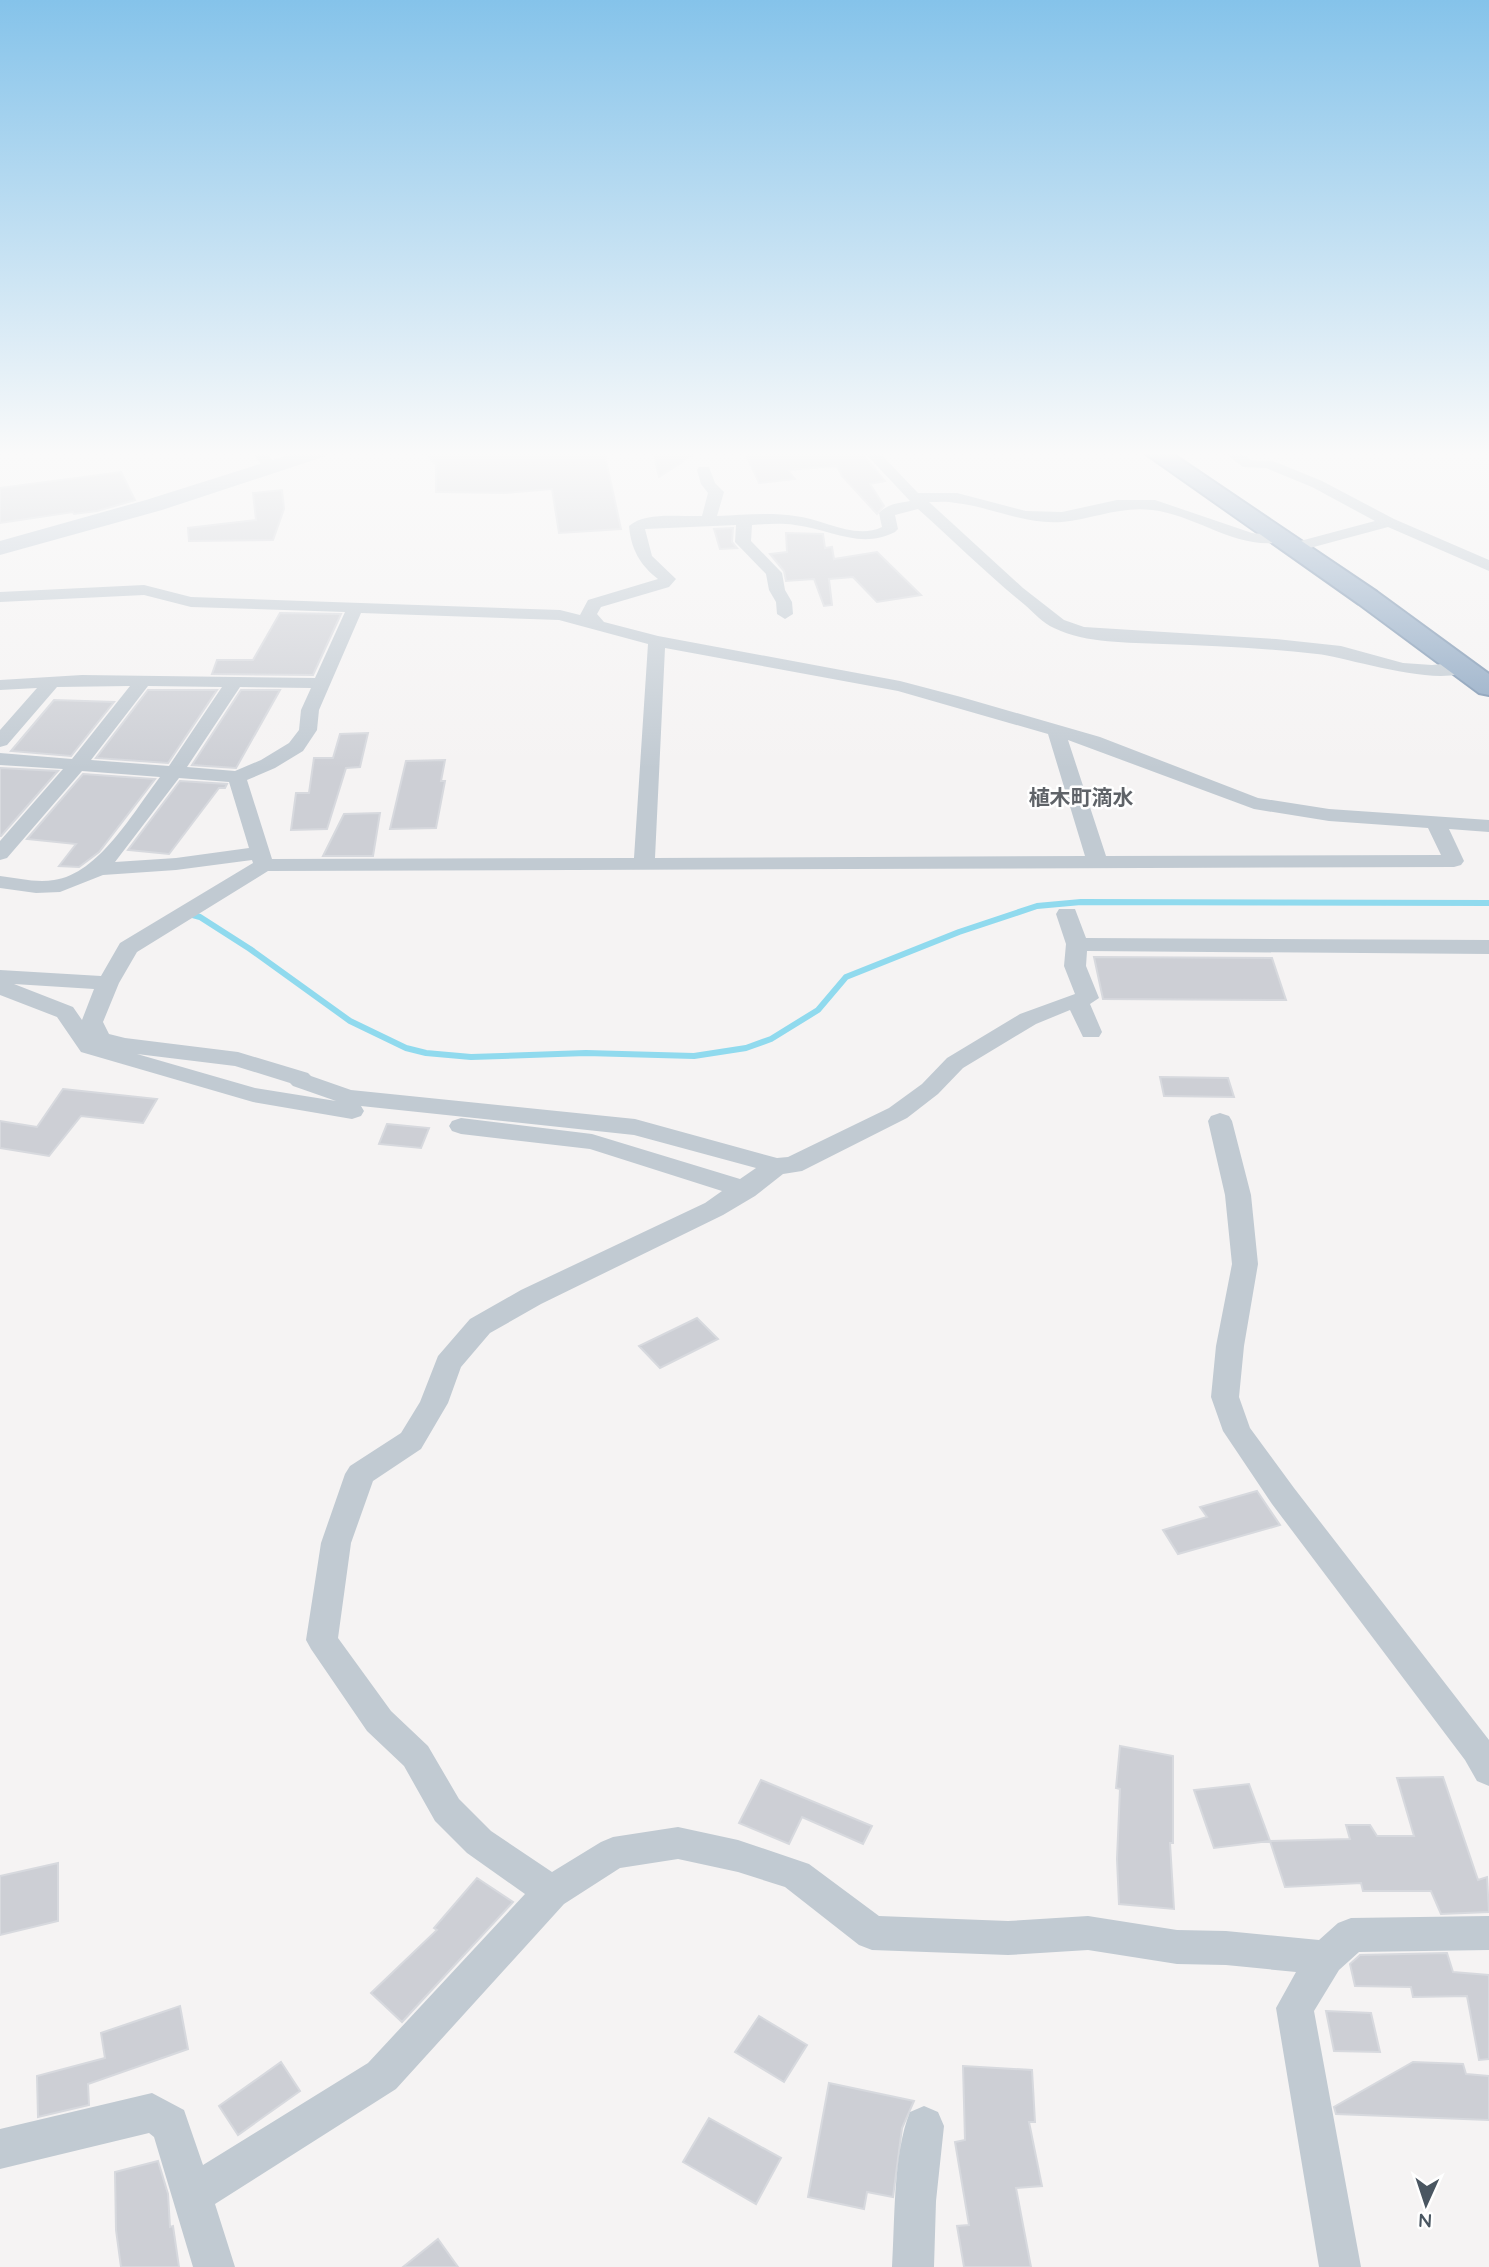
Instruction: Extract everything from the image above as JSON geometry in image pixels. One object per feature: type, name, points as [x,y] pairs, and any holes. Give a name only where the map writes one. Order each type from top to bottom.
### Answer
[{"type":"highway","points":[[1307,557],[1489,687]]},
{"type":"street","points":[[601,628],[588,614],[594,604],[663,584],[668,579],[644,557]]},
{"type":"street","points":[[758,557],[774,573],[785,614]]},
{"type":"street","points":[[982,557],[1058,624],[1081,632],[1276,644],[1341,651],[1402,668],[1432,670],[1462,667]]},
{"type":"street","points":[[1468,557],[1489,566]]},
{"type":"street","points":[[0,597],[144,590],[191,603],[560,615],[657,641],[900,686],[1093,741],[1254,803],[1329,816],[1489,826]]},
{"type":"street","points":[[0,759],[237,777],[296,747],[308,730],[310,710],[355,608]]},
{"type":"street","points":[[644,865],[657,641]]},
{"type":"street","points":[[0,685],[144,680],[323,683]]},
{"type":"street","points":[[0,854],[78,764],[144,680]]},
{"type":"street","points":[[99,869],[175,771],[236,681]]},
{"type":"street","points":[[0,741],[52,682]]},
{"type":"street","points":[[1057,730],[1061,757],[1086,836],[1098,862]]},
{"type":"street","points":[[237,777],[262,859]]},
{"type":"street","points":[[0,881],[36,887],[60,886],[99,869],[262,859],[644,865],[1454,861],[1436,823]]},
{"type":"street","points":[[262,859],[128,948],[108,983],[92,1022],[99,1038],[123,1045],[238,1059],[300,1078],[301,1081],[348,1097],[635,1127],[777,1166],[793,1165],[898,1113],[930,1089],[955,1063],[1028,1019],[1088,998],[1075,966],[1077,944],[1067,914]]},
{"type":"street","points":[[1077,944],[1489,947]]},
{"type":"street","points":[[0,977],[108,983]]},
{"type":"street","points":[[0,986],[65,1012],[89,1047],[253,1095],[402,1118],[592,1142],[746,1190]]},
{"type":"street","points":[[1077,1001],[1091,1032]]},
{"type":"street","points":[[1220,1121],[1238,1195],[1245,1264],[1230,1346],[1225,1397],[1237,1431],[1489,1771]]},
{"type":"street","points":[[551,1892],[479,1842],[447,1810],[416,1756],[379,1721],[321,1640],[336,1543],[360,1474],[411,1441],[434,1403],[448,1363],[480,1326],[531,1297],[634,1250],[714,1209],[746,1190],[777,1166]]},
{"type":"street","points":[[192,2195],[382,2076],[551,1892],[613,1853],[678,1843],[738,1856],[796,1875],[872,1933],[1008,1938],[1088,1933],[1177,1948],[1226,1948],[1326,1958]]},
{"type":"street","points":[[1340,2267],[1295,2008],[1326,1958],[1351,1935],[1489,1933]]},
{"type":"street","points":[[0,2149],[152,2113],[170,2124],[214,2267]]},
{"type":"street","points":[[913,2267],[916,2201],[924,2126]]},
{"type":"building","points":[[772,557],[834,557],[834,559],[882,557],[921,595],[877,602],[853,577],[829,579],[832,605],[824,606],[814,579],[786,581],[784,571]]},
{"type":"building","points":[[280,613],[341,614],[313,675],[212,674],[217,660],[253,660]]},
{"type":"building","points":[[148,690],[217,690],[168,763],[96,758]]},
{"type":"building","points":[[241,690],[280,690],[236,768],[192,765]]},
{"type":"building","points":[[54,700],[114,702],[71,756],[11,751]]},
{"type":"building","points":[[368,733],[360,767],[346,768],[327,829],[291,830],[296,793],[309,793],[314,758],[333,758],[340,734]]},
{"type":"building","points":[[445,760],[441,781],[445,781],[436,828],[390,829],[406,761]]},
{"type":"building","points":[[0,768],[58,771],[1,836],[0,836]]},
{"type":"building","points":[[83,774],[155,779],[99,852],[79,867],[59,866],[76,844],[27,839]]},
{"type":"building","points":[[180,781],[227,784],[225,788],[219,788],[169,854],[128,850]]},
{"type":"building","points":[[380,813],[373,856],[323,856],[344,814]]},
{"type":"building","points":[[1094,957],[1272,958],[1286,1000],[1103,999]]},
{"type":"building","points":[[1160,1077],[1228,1078],[1234,1097],[1164,1096]]},
{"type":"building","points":[[63,1089],[157,1099],[143,1123],[81,1116],[49,1156],[0,1148],[0,1121],[37,1127]]},
{"type":"building","points":[[387,1124],[429,1128],[421,1148],[379,1144]]},
{"type":"building","points":[[697,1318],[718,1339],[660,1368],[639,1346]]},
{"type":"building","points":[[1257,1491],[1280,1525],[1178,1554],[1163,1530],[1207,1517],[1200,1507]]},
{"type":"building","points":[[1120,1746],[1173,1756],[1173,1843],[1170,1843],[1174,1909],[1119,1904],[1117,1859],[1120,1789],[1116,1788]]},
{"type":"building","points":[[1443,1777],[1478,1880],[1487,1877],[1489,1912],[1441,1914],[1431,1891],[1363,1891],[1361,1883],[1285,1887],[1270,1841],[1350,1839],[1346,1825],[1370,1825],[1377,1836],[1414,1836],[1397,1778]]},
{"type":"building","points":[[761,1780],[872,1826],[863,1844],[802,1817],[789,1844],[739,1823]]},
{"type":"building","points":[[1249,1784],[1270,1841],[1214,1848],[1194,1790]]},
{"type":"building","points":[[58,1863],[58,1921],[0,1935],[0,1876]]},
{"type":"building","points":[[477,1878],[513,1902],[402,2022],[371,1993],[437,1930],[434,1928]]},
{"type":"building","points":[[1447,1953],[1453,1972],[1489,1975],[1489,2059],[1479,2060],[1467,1996],[1413,1997],[1411,1987],[1355,1986],[1350,1964],[1360,1955]]},
{"type":"building","points":[[180,2006],[188,2049],[88,2084],[89,2105],[38,2117],[37,2076],[105,2058],[101,2033]]},
{"type":"building","points":[[1326,2011],[1371,2013],[1380,2052],[1334,2051]]},
{"type":"building","points":[[759,2016],[807,2045],[784,2082],[735,2052]]},
{"type":"building","points":[[281,2062],[300,2091],[238,2135],[219,2106]]},
{"type":"building","points":[[1413,2062],[1463,2064],[1466,2074],[1489,2076],[1489,2120],[1336,2114],[1334,2107]]},
{"type":"building","points":[[963,2066],[1032,2070],[1035,2122],[1029,2122],[1042,2186],[1016,2188],[1031,2267],[964,2267],[957,2226],[969,2225],[955,2142],[965,2140]]},
{"type":"building","points":[[829,2083],[914,2101],[902,2128],[893,2197],[867,2192],[864,2209],[808,2197]]},
{"type":"building","points":[[709,2118],[781,2158],[756,2204],[683,2162]]},
{"type":"building","points":[[158,2161],[168,2194],[170,2227],[173,2226],[179,2267],[121,2267],[116,2230],[115,2172]]},
{"type":"building","points":[[438,2239],[458,2267],[403,2267]]},
{"type":"waterway","points":[[189,914],[200,917],[250,949],[350,1021],[406,1048],[426,1053],[471,1057],[586,1053],[694,1056],[746,1048],[771,1039],[818,1010],[846,977],[959,932],[1037,906],[1081,902],[1489,903]]},
{"type":"district","name":"植木町滴水","points":[[1081,798]]}]
